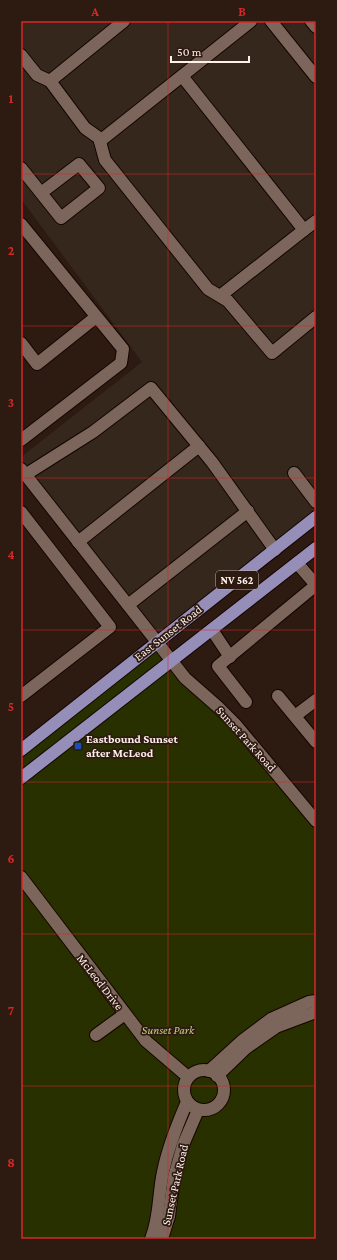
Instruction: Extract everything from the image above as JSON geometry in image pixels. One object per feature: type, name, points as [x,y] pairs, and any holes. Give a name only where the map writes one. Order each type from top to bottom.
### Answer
[{"type":"main road","name":"East Sunset Road","points":[[21,750],[316,517]]},
{"type":"main road","name":"East Sunset Road","points":[[21,778],[316,548]]},
{"type":"street","points":[[50,81],[124,21]]},
{"type":"street","points":[[100,141],[251,21]]},
{"type":"street","points":[[271,21],[316,78]]},
{"type":"street","points":[[311,21],[316,27]]},
{"type":"street","points":[[21,55],[37,75],[50,81],[85,128],[99,138],[105,160],[208,289],[228,301],[272,353],[316,317]]},
{"type":"street","points":[[182,76],[304,230]]},
{"type":"street","points":[[21,168],[41,193],[61,218],[99,188],[79,164],[41,193]]},
{"type":"street","points":[[220,296],[316,221]]},
{"type":"street","points":[[21,224],[123,349],[121,362],[23,435]]},
{"type":"street","points":[[21,343],[37,364],[96,317]]},
{"type":"street","points":[[23,472],[93,432],[151,388],[199,446],[248,511],[275,550]]},
{"type":"street","points":[[78,542],[199,446]]},
{"type":"street","name":"Sunset Park Road","points":[[23,472],[158,642],[184,678],[218,707],[236,725],[316,821]]},
{"type":"street","points":[[294,473],[316,502]]},
{"type":"street","points":[[128,605],[248,511]]},
{"type":"street","points":[[21,512],[110,626],[21,696]]},
{"type":"street","points":[[246,702],[218,666],[316,585],[297,563]]},
{"type":"street","points":[[212,630],[230,657]]},
{"type":"street","points":[[278,696],[316,742]]},
{"type":"street","points":[[295,716],[316,700]]},
{"type":"street","name":"McLeod Drive","points":[[21,877],[146,1041],[188,1077]]},
{"type":"street","points":[[213,1074],[243,1040],[271,1019],[309,1002],[316,1001]]},
{"type":"street","points":[[213,1074],[276,1027],[316,1012]]},
{"type":"street","points":[[96,1035],[125,1014]]},
{"type":"street","points":[[187,1102],[198,1110],[211,1109],[221,1100],[223,1094],[221,1081],[213,1074],[199,1071],[188,1077]]},
{"type":"street","name":"Sunset Park Road","points":[[151,1239],[155,1231],[163,1174],[171,1141],[187,1102],[184,1096],[184,1090],[188,1077]]},
{"type":"street","name":"Sunset Park Road","points":[[162,1239],[169,1216],[174,1177],[183,1145],[198,1110]]},
{"type":"shaded area","points":[[21,21],[316,21],[316,517],[157,642],[21,460],[21,457],[142,362],[21,199]]},
{"type":"green space","name":"Sunset Park","points":[[157,642],[218,707],[316,821],[316,1239],[21,1239],[21,750]]},
{"type":"place","name":"Eastbound Sunset after McLeod","points":[[78,746]]}]
